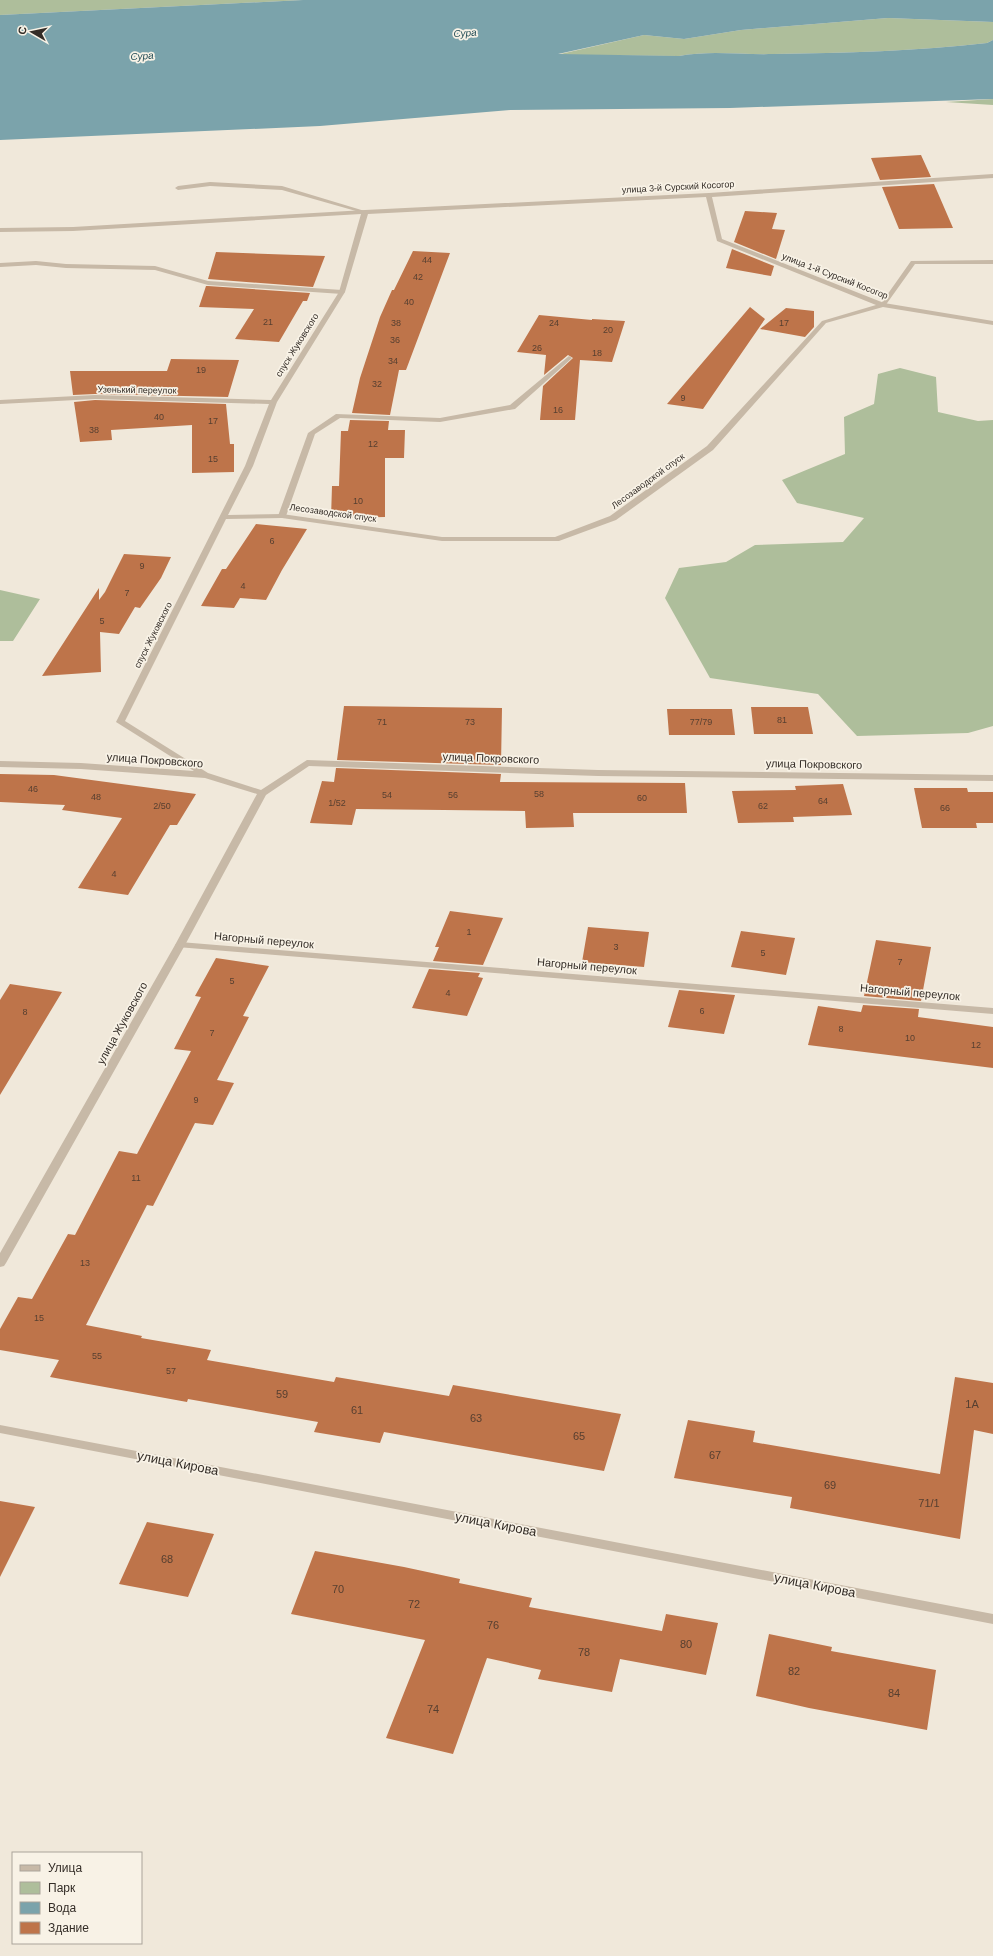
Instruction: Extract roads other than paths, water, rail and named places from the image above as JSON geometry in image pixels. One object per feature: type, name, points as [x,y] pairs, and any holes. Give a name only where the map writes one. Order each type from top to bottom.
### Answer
[{"type":"street","name":"улица 3-й Сурский Косогор","points":[[365,212],[708,195],[993,176]]},
{"type":"street","points":[[178,188],[210,184],[282,188],[365,212]]},
{"type":"street","name":"улица 1-й Сурский Косогор","points":[[708,195],[719,240],[882,306],[993,323]]},
{"type":"street","points":[[0,230],[73,229],[365,212]]},
{"type":"street","name":"спуск Жуковского","points":[[206,775],[120,722],[250,466],[273,402],[342,292],[365,212]]},
{"type":"street","points":[[882,306],[913,262],[993,262]]},
{"type":"street","points":[[0,264],[155,268],[208,283],[342,292]]},
{"type":"street","name":"Лесозаводской спуск","points":[[224,517],[282,516],[442,539],[556,539],[613,518],[710,448],[824,322],[882,306]]},
{"type":"street","points":[[282,516],[312,433],[339,416],[440,420],[512,407],[569,358]]},
{"type":"street","name":"Узенький переулок","points":[[0,402],[95,398],[273,402]]},
{"type":"street","name":"улица Покровского","points":[[0,764],[81,766],[206,775],[262,793],[307,763],[598,773],[993,778]]},
{"type":"street","name":"улица Жуковского","points":[[0,1263],[180,945],[262,793]]},
{"type":"street","name":"Нагорный переулок","points":[[180,945],[993,1011]]},
{"type":"street","name":"улица Кирова","points":[[0,1429],[993,1619]]},
{"type":"water","name":"Сура","points":[[303,0],[993,0],[993,22],[888,18],[741,30],[684,39],[644,35],[558,54],[679,56],[702,53],[761,54],[854,52],[960,46],[987,43],[993,40],[993,99],[730,108],[510,110],[320,126],[0,140],[0,15]]}]
